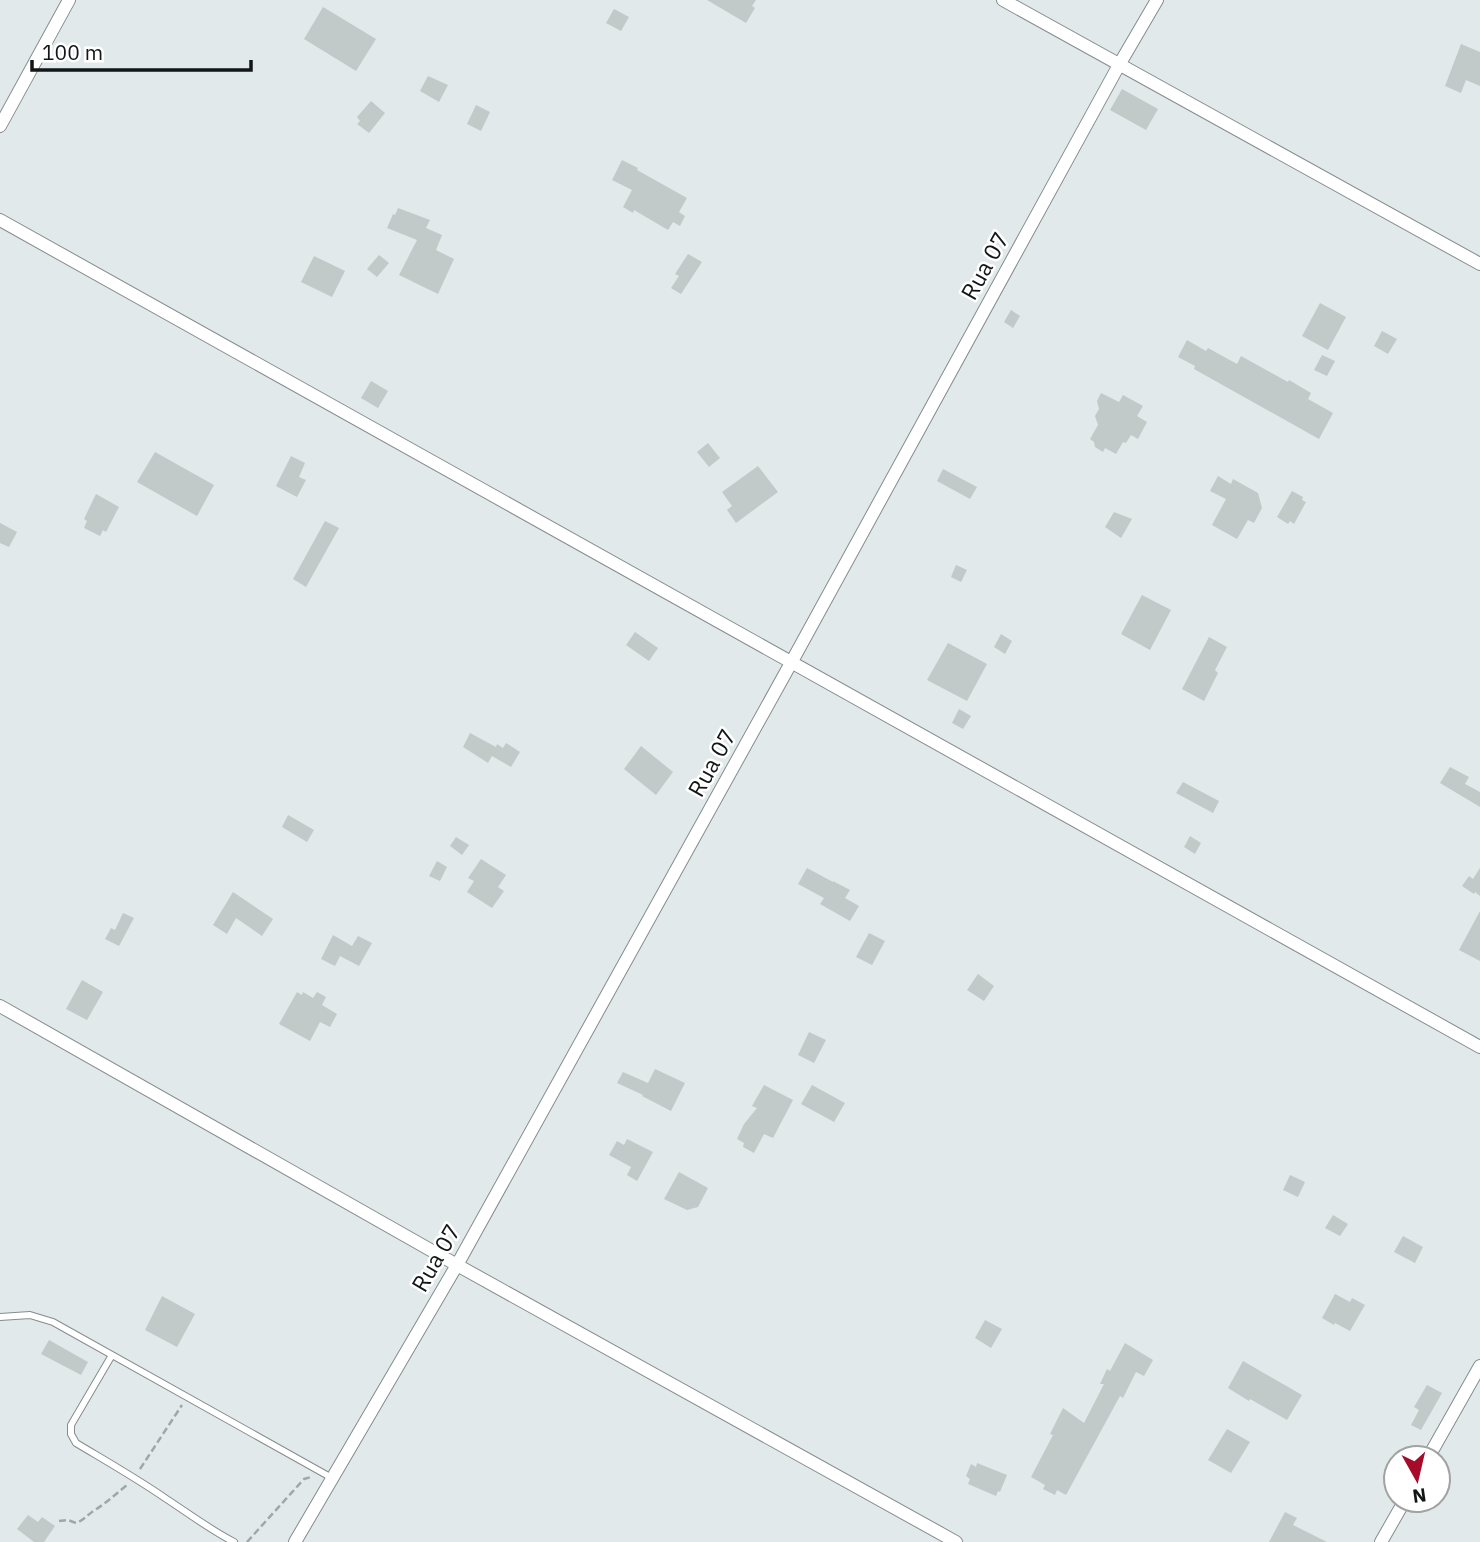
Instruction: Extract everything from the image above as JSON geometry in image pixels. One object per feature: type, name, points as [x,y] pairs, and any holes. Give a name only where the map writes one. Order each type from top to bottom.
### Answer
[{"type":"street","points":[[0,125],[69,0]]},
{"type":"street","points":[[1003,0],[1480,264]]},
{"type":"street","name":"Rua 07","points":[[295,1542],[457,1265],[1157,0]]},
{"type":"street","points":[[0,220],[1480,1047]]},
{"type":"street","points":[[0,1006],[457,1265],[956,1542]]},
{"type":"street","points":[[1436,1444],[1480,1366]]},
{"type":"street","points":[[1381,1542],[1397,1514]]},
{"type":"lane","points":[[0,1317],[30,1315],[53,1322],[331,1480]]},
{"type":"lane","points":[[112,1355],[71,1425],[71,1434],[76,1443],[234,1542]]},
{"type":"path","points":[[247,1542],[304,1479],[319,1475],[331,1480]]},
{"type":"building","points":[[707,0],[756,0],[752,6],[755,8],[746,23]]},
{"type":"building","points":[[323,7],[376,39],[356,71],[304,39]]},
{"type":"building","points":[[614,9],[629,17],[621,31],[606,23]]},
{"type":"building","points":[[1461,44],[1480,52],[1480,86],[1466,80],[1461,93],[1445,86]]},
{"type":"building","points":[[428,76],[448,85],[439,102],[420,91]]},
{"type":"building","points":[[1122,89],[1158,109],[1146,130],[1110,110]]},
{"type":"building","points":[[371,101],[385,113],[369,133],[357,124],[360,121],[357,117]]},
{"type":"building","points":[[476,105],[490,112],[481,131],[467,124]]},
{"type":"building","points":[[622,160],[687,198],[679,212],[685,216],[680,226],[673,222],[668,230],[634,210],[633,213],[623,207],[632,190],[612,180]]},
{"type":"building","points":[[398,208],[430,220],[426,228],[442,235],[436,250],[454,259],[438,294],[399,275],[417,240],[387,228]]},
{"type":"building","points":[[688,254],[702,262],[681,294],[671,288],[679,276],[675,274]]},
{"type":"building","points":[[379,255],[389,263],[377,277],[367,269]]},
{"type":"building","points":[[314,256],[345,271],[332,297],[301,282]]},
{"type":"building","points":[[1320,303],[1346,317],[1328,350],[1302,336]]},
{"type":"building","points":[[1011,310],[1020,316],[1013,328],[1004,322]]},
{"type":"building","points":[[1382,331],[1397,339],[1388,354],[1374,346]]},
{"type":"building","points":[[1187,340],[1237,364],[1241,356],[1311,393],[1308,399],[1333,413],[1319,439],[1194,369],[1195,366],[1178,357]]},
{"type":"building","points":[[1322,355],[1335,361],[1327,376],[1314,370]]},
{"type":"building","points":[[371,381],[388,391],[378,408],[361,398]]},
{"type":"building","points":[[1101,393],[1119,402],[1123,395],[1143,406],[1137,416],[1147,422],[1138,439],[1131,435],[1116,454],[1105,448],[1103,452],[1095,447],[1090,439],[1098,425],[1095,416],[1099,409],[1097,401]]},
{"type":"building","points":[[708,443],[720,458],[709,467],[697,452]]},
{"type":"building","points":[[155,452],[214,485],[197,516],[137,482]]},
{"type":"building","points":[[291,456],[305,463],[299,477],[306,480],[297,497],[276,486]]},
{"type":"building","points":[[758,466],[778,492],[736,523],[727,510],[732,506],[722,492]]},
{"type":"building","points":[[943,469],[977,487],[970,499],[937,481]]},
{"type":"building","points":[[1218,476],[1231,484],[1233,479],[1258,493],[1262,508],[1254,523],[1248,520],[1237,539],[1212,525],[1226,499],[1210,491]]},
{"type":"building","points":[[1292,491],[1306,502],[1294,524],[1290,521],[1288,524],[1277,517]]},
{"type":"building","points":[[96,494],[119,507],[106,532],[103,530],[100,536],[84,528],[87,521],[84,519]]},
{"type":"building","points":[[1114,512],[1132,519],[1121,538],[1105,527]]},
{"type":"building","points":[[325,521],[339,528],[306,587],[293,579]]},
{"type":"building","points":[[0,523],[17,532],[9,547],[0,543]]},
{"type":"building","points":[[956,565],[967,570],[961,582],[951,577]]},
{"type":"building","points":[[1142,595],[1171,610],[1150,650],[1121,634]]},
{"type":"building","points":[[635,632],[658,648],[649,661],[626,645]]},
{"type":"building","points":[[1001,634],[1012,641],[1005,654],[994,647]]},
{"type":"building","points":[[1209,637],[1227,647],[1204,701],[1182,689]]},
{"type":"building","points":[[948,643],[987,664],[967,701],[927,680]]},
{"type":"building","points":[[959,709],[971,716],[963,729],[952,723]]},
{"type":"building","points":[[470,733],[496,747],[497,744],[503,748],[506,743],[520,752],[511,767],[492,756],[488,763],[463,747]]},
{"type":"building","points":[[641,746],[673,772],[656,795],[624,769]]},
{"type":"building","points":[[1450,767],[1469,777],[1465,784],[1480,792],[1480,807],[1440,783]]},
{"type":"building","points":[[1183,782],[1219,801],[1213,813],[1176,793]]},
{"type":"building","points":[[288,815],[314,830],[307,842],[282,827]]},
{"type":"building","points":[[1190,836],[1201,843],[1195,854],[1184,847]]},
{"type":"building","points":[[456,837],[469,845],[462,855],[450,846]]},
{"type":"building","points":[[481,859],[506,875],[498,887],[504,891],[492,908],[467,892],[474,881],[468,878]]},
{"type":"building","points":[[437,861],[447,867],[440,881],[429,876]]},
{"type":"building","points":[[807,868],[850,890],[845,898],[859,906],[850,921],[820,904],[824,898],[798,884]]},
{"type":"building","points":[[1480,868],[1480,896],[1462,886],[1469,876],[1473,879]]},
{"type":"building","points":[[233,892],[273,919],[262,936],[236,918],[227,934],[213,925]]},
{"type":"building","points":[[1480,911],[1480,961],[1459,950]]},
{"type":"building","points":[[123,913],[134,918],[119,946],[105,939],[111,928],[115,930]]},
{"type":"building","points":[[869,933],[885,941],[872,965],[856,957]]},
{"type":"building","points":[[333,935],[352,946],[358,936],[372,943],[359,966],[340,956],[335,966],[321,959]]},
{"type":"building","points":[[978,974],[994,986],[984,1001],[967,990]]},
{"type":"building","points":[[82,980],[103,992],[87,1020],[66,1009]]},
{"type":"building","points":[[297,992],[302,995],[303,992],[313,998],[317,992],[326,997],[322,1005],[337,1014],[330,1027],[320,1022],[310,1041],[279,1024]]},
{"type":"building","points":[[809,1032],[826,1040],[814,1063],[798,1055]]},
{"type":"building","points":[[655,1069],[685,1083],[671,1111],[617,1083],[623,1072],[648,1083]]},
{"type":"building","points":[[764,1085],[793,1100],[773,1138],[764,1134],[754,1153],[743,1147],[744,1143],[737,1139],[744,1124],[757,1108],[752,1106]]},
{"type":"building","points":[[812,1085],[845,1103],[834,1122],[801,1104]]},
{"type":"building","points":[[627,1139],[653,1152],[637,1181],[627,1175],[631,1167],[609,1155],[617,1141],[624,1145]]},
{"type":"building","points":[[679,1172],[708,1188],[698,1207],[687,1210],[664,1199]]},
{"type":"building","points":[[1290,1175],[1305,1182],[1298,1197],[1283,1190]]},
{"type":"building","points":[[1333,1215],[1348,1224],[1340,1236],[1325,1228]]},
{"type":"building","points":[[1403,1236],[1423,1247],[1415,1263],[1394,1252]]},
{"type":"building","points":[[1335,1294],[1350,1302],[1352,1298],[1365,1305],[1350,1331],[1322,1318]]},
{"type":"building","points":[[162,1296],[195,1314],[177,1347],[145,1330]]},
{"type":"building","points":[[985,1320],[1002,1329],[991,1348],[975,1338]]},
{"type":"building","points":[[49,1340],[88,1362],[81,1375],[41,1354]]},
{"type":"building","points":[[1125,1343],[1153,1360],[1144,1376],[1136,1372],[1123,1398],[1120,1396],[1066,1495],[1057,1490],[1055,1495],[1043,1489],[1045,1485],[1031,1477],[1053,1435],[1050,1434],[1063,1408],[1084,1423],[1104,1384],[1100,1384],[1107,1369],[1110,1371]]},
{"type":"building","points":[[1243,1361],[1302,1395],[1287,1420],[1228,1388]]},
{"type":"building","points":[[1427,1385],[1442,1393],[1421,1430],[1411,1425],[1419,1410],[1414,1407]]},
{"type":"building","points":[[1227,1429],[1250,1442],[1231,1473],[1208,1460]]},
{"type":"building","points":[[977,1463],[1007,1475],[996,1496],[968,1484],[970,1479],[966,1476],[971,1464],[976,1467]]},
{"type":"building","points":[[1285,1512],[1297,1518],[1293,1525],[1327,1542],[1269,1542]]},
{"type":"building","points":[[28,1515],[38,1522],[42,1517],[55,1526],[44,1542],[34,1542],[17,1529]]}]
